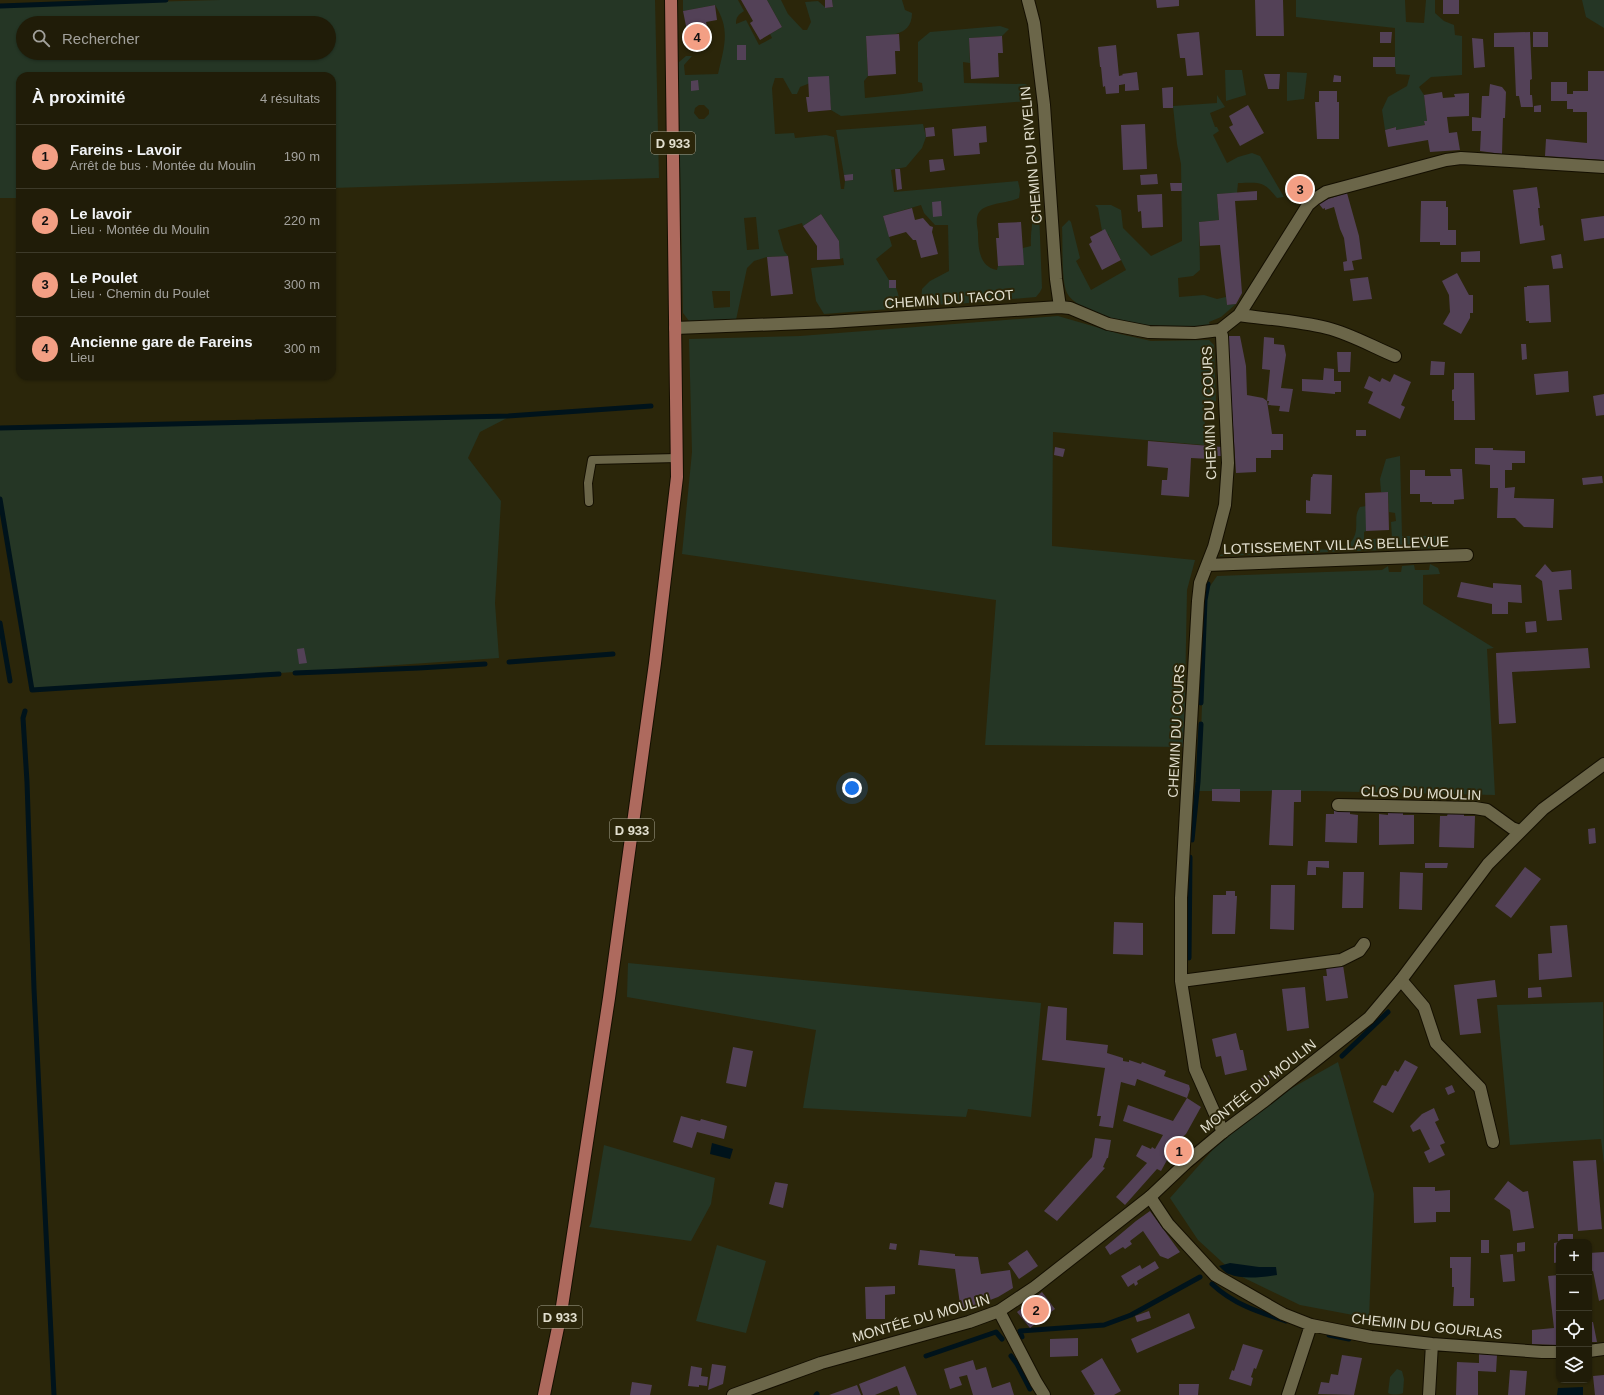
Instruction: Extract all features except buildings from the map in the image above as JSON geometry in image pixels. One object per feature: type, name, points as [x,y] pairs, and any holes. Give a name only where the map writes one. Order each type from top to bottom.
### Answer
[{"type":"main road","name":"D 933","points":[[544,1395],[561,1313],[610,998],[655,663],[677,477],[671,0]]},
{"type":"street","name":"CHEMIN DU RIVELIN","points":[[1028,0],[1034,23],[1044,105],[1056,280],[1060,307]]},
{"type":"street","points":[[1220,330],[1239,315],[1308,205],[1326,192],[1446,160],[1461,158],[1604,167]]},
{"type":"street","name":"CHEMIN DU TACOT","points":[[675,328],[830,322],[1060,307],[1070,308],[1108,324],[1149,332],[1195,333],[1220,330]]},
{"type":"street","points":[[1239,315],[1328,328],[1395,356]]},
{"type":"street","name":"CHEMIN DU COURS","points":[[1220,330],[1222,336],[1228,463],[1225,504],[1214,547],[1200,583],[1182,898],[1181,981],[1195,1069],[1223,1132]]},
{"type":"street","name":"LOTISSEMENT VILLAS BELLEVUE","points":[[1207,565],[1467,555]]},
{"type":"street","name":"MONTÉE DU MOULIN","points":[[733,1395],[821,1363],[959,1325],[999,1311],[1035,1287],[1150,1197],[1223,1132],[1369,1018],[1401,980],[1488,864],[1543,809],[1604,764]]},
{"type":"street","name":"CLOS DU MOULIN","points":[[1338,805],[1475,808],[1487,810],[1512,828],[1520,831]]},
{"type":"street","points":[[1181,981],[1341,960],[1359,951],[1364,944]]},
{"type":"street","points":[[1401,980],[1424,1006],[1436,1043],[1480,1088],[1493,1142]]},
{"type":"street","name":"CHEMIN DU GOURLAS","points":[[1150,1197],[1168,1224],[1215,1275],[1283,1314],[1311,1325],[1371,1337],[1432,1344],[1556,1352]]},
{"type":"street","points":[[999,1311],[1032,1376],[1044,1395]]},
{"type":"street","points":[[1288,1395],[1311,1325]]},
{"type":"street","points":[[1428,1395],[1432,1344]]},
{"type":"street","points":[[1592,1350],[1604,1349]]},
{"type":"lane","points":[[589,502],[588,483],[592,460],[677,458]]},
{"type":"green space","points":[[220,0],[655,0],[659,178],[336,188],[336,72],[16,72],[16,198],[0,198],[0,6]]},
{"type":"green space","points":[[683,0],[738,0],[744,11],[738,16],[736,24],[746,20],[759,45],[772,38],[770,34],[782,27],[767,0],[781,0],[788,14],[803,30],[807,30],[811,22],[805,2],[818,1],[826,8],[833,7],[832,0],[902,0],[905,10],[912,13],[911,21],[907,27],[896,34],[866,36],[868,76],[864,81],[865,98],[923,91],[922,83],[918,82],[918,42],[930,32],[1000,26],[1009,29],[1002,36],[969,38],[970,63],[963,62],[964,83],[1025,84],[1032,87],[1027,95],[1028,101],[841,116],[831,110],[828,76],[800,87],[797,94],[792,94],[783,78],[775,78],[772,88],[775,134],[794,133],[795,138],[826,135],[834,137],[841,189],[844,189],[845,181],[853,180],[853,175],[844,175],[836,130],[923,124],[926,137],[922,148],[906,167],[891,170],[894,192],[1018,181],[1020,190],[1019,198],[988,206],[983,208],[978,213],[977,221],[979,250],[983,261],[991,268],[997,270],[998,266],[1023,265],[1023,248],[1031,246],[1033,211],[1039,211],[1042,288],[1040,292],[1036,297],[957,304],[921,305],[922,289],[930,281],[949,271],[948,225],[935,225],[924,213],[921,205],[883,216],[892,246],[876,259],[889,280],[889,288],[896,288],[899,301],[894,308],[824,314],[816,301],[811,268],[844,265],[843,258],[840,259],[839,241],[821,214],[803,226],[802,223],[778,230],[784,251],[788,256],[767,257],[754,261],[747,268],[736,320],[702,322],[689,321],[683,313],[678,69],[679,62],[686,56],[692,56],[684,65],[685,75],[718,74],[724,47],[725,31],[720,14],[715,5],[683,11]],"holes":[[[699,105],[704,105],[709,110],[709,114],[704,119],[699,119],[694,113],[695,108]],[[756,217],[759,249],[747,250],[744,218]],[[712,291],[730,291],[730,307],[714,308]]]},
{"type":"green space","points":[[1296,0],[1405,0],[1406,22],[1424,23],[1426,0],[1435,0],[1435,13],[1444,21],[1454,25],[1455,35],[1462,36],[1462,75],[1431,77],[1419,87],[1424,95],[1427,121],[1424,121],[1425,125],[1396,130],[1395,127],[1385,130],[1382,110],[1388,97],[1407,86],[1410,75],[1396,74],[1395,28],[1296,17]]},
{"type":"green space","points":[[1582,0],[1604,0],[1604,28],[1586,17]]},
{"type":"green space","points":[[1225,70],[1242,70],[1246,95],[1226,101]]},
{"type":"green space","points":[[1287,72],[1307,73],[1304,99],[1287,101]]},
{"type":"green space","points":[[1217,95],[1225,107],[1210,113],[1215,127],[1217,127],[1219,131],[1213,135],[1227,163],[1238,157],[1252,153],[1260,156],[1284,197],[1277,198],[1264,185],[1256,183],[1238,183],[1237,193],[1217,194],[1219,220],[1199,222],[1200,270],[1193,276],[1178,278],[1179,297],[1204,295],[1217,299],[1226,297],[1227,305],[1236,304],[1221,317],[1209,322],[1210,325],[1171,329],[1114,319],[1085,308],[1074,301],[1067,293],[1065,288],[1063,271],[1062,227],[1069,220],[1071,222],[1080,258],[1076,261],[1091,290],[1126,270],[1108,234],[1102,231],[1098,208],[1095,205],[1111,205],[1121,210],[1123,228],[1151,256],[1182,241],[1181,164],[1177,144],[1173,106],[1217,103]]},
{"type":"green space","points":[[1058,316],[1120,334],[1151,341],[1209,340],[1214,345],[1216,401],[1204,405],[1204,445],[1053,432],[1052,546],[1195,560],[1187,590],[1184,747],[985,745],[996,600],[682,554],[692,452],[689,339],[800,336]]},
{"type":"green space","points":[[507,418],[480,432],[468,458],[501,501],[495,603],[499,658],[32,690],[0,499],[0,428]]},
{"type":"green space","points":[[1400,456],[1402,536],[1439,536],[1441,546],[1439,548],[1220,556],[1223,554],[1279,553],[1286,550],[1295,549],[1324,550],[1343,547],[1350,543],[1354,537],[1358,510],[1360,507],[1366,506],[1366,531],[1364,532],[1364,539],[1392,539],[1391,522],[1396,521],[1395,513],[1389,512],[1388,492],[1381,492],[1380,479],[1386,459]]},
{"type":"green space","points":[[1430,564],[1438,568],[1440,574],[1423,575],[1423,604],[1494,648],[1487,649],[1495,795],[1316,791],[1199,791],[1206,592],[1217,576],[1382,570],[1388,566],[1389,572],[1401,572],[1402,566],[1414,565],[1415,570],[1429,570]]},
{"type":"green space","points":[[628,963],[1041,1003],[1031,1117],[968,1109],[966,1117],[803,1108],[816,1030],[627,997]]},
{"type":"green space","points":[[1603,1002],[1604,1164],[1601,1139],[1510,1145],[1497,1005]]},
{"type":"green space","points":[[1338,1062],[1374,1194],[1369,1318],[1300,1305],[1234,1273],[1198,1240],[1170,1198],[1224,1137],[1283,1093]]},
{"type":"green space","points":[[604,1145],[715,1178],[711,1204],[691,1241],[589,1227],[591,1223]]},
{"type":"green space","points":[[717,1245],[766,1261],[746,1333],[696,1321]]},
{"type":"green space","points":[[1397,1369],[1402,1371],[1404,1379],[1403,1393],[1391,1394],[1388,1393],[1390,1377]]},
{"type":"water","points":[[712,1143],[733,1149],[730,1159],[710,1154]]},
{"type":"water","points":[[1230,1263],[1259,1267],[1276,1267],[1277,1275],[1253,1278],[1240,1277],[1224,1271],[1219,1266]]},
{"type":"water","points":[[1583,1387],[1583,1395],[1557,1395],[1558,1388]]},
{"type":"waterway","points":[[0,6],[166,0]]},
{"type":"waterway","points":[[0,428],[508,416],[651,406]]},
{"type":"waterway","points":[[0,499],[32,690],[279,674]]},
{"type":"waterway","points":[[1201,703],[1205,600],[1208,584]]},
{"type":"waterway","points":[[0,623],[10,681]]},
{"type":"waterway","points":[[509,662],[613,654]]},
{"type":"waterway","points":[[295,673],[485,664]]},
{"type":"waterway","points":[[25,711],[23,718],[27,782],[34,989],[54,1395]]},
{"type":"waterway","points":[[1192,840],[1198,782],[1201,724]]},
{"type":"waterway","points":[[1189,958],[1190,857]]},
{"type":"waterway","points":[[1342,1056],[1388,1012]]},
{"type":"waterway","points":[[1022,1337],[1020,1331],[1104,1325],[1131,1315],[1200,1277]]},
{"type":"waterway","points":[[1212,1284],[1228,1297],[1246,1307],[1286,1321]]},
{"type":"waterway","points":[[926,1356],[996,1332],[1002,1339]]},
{"type":"waterway","points":[[1329,1335],[1349,1339]]},
{"type":"waterway","points":[[1011,1356],[1017,1364],[1030,1389]]},
{"type":"place","name":"Ancienne gare de Fareins","points":[[697,37]]},
{"type":"place","name":"Le Poulet","points":[[1300,189]]},
{"type":"place","name":"Fareins - Lavoir","points":[[1179,1151]]},
{"type":"place","name":"Le lavoir","points":[[1036,1310]]}]
